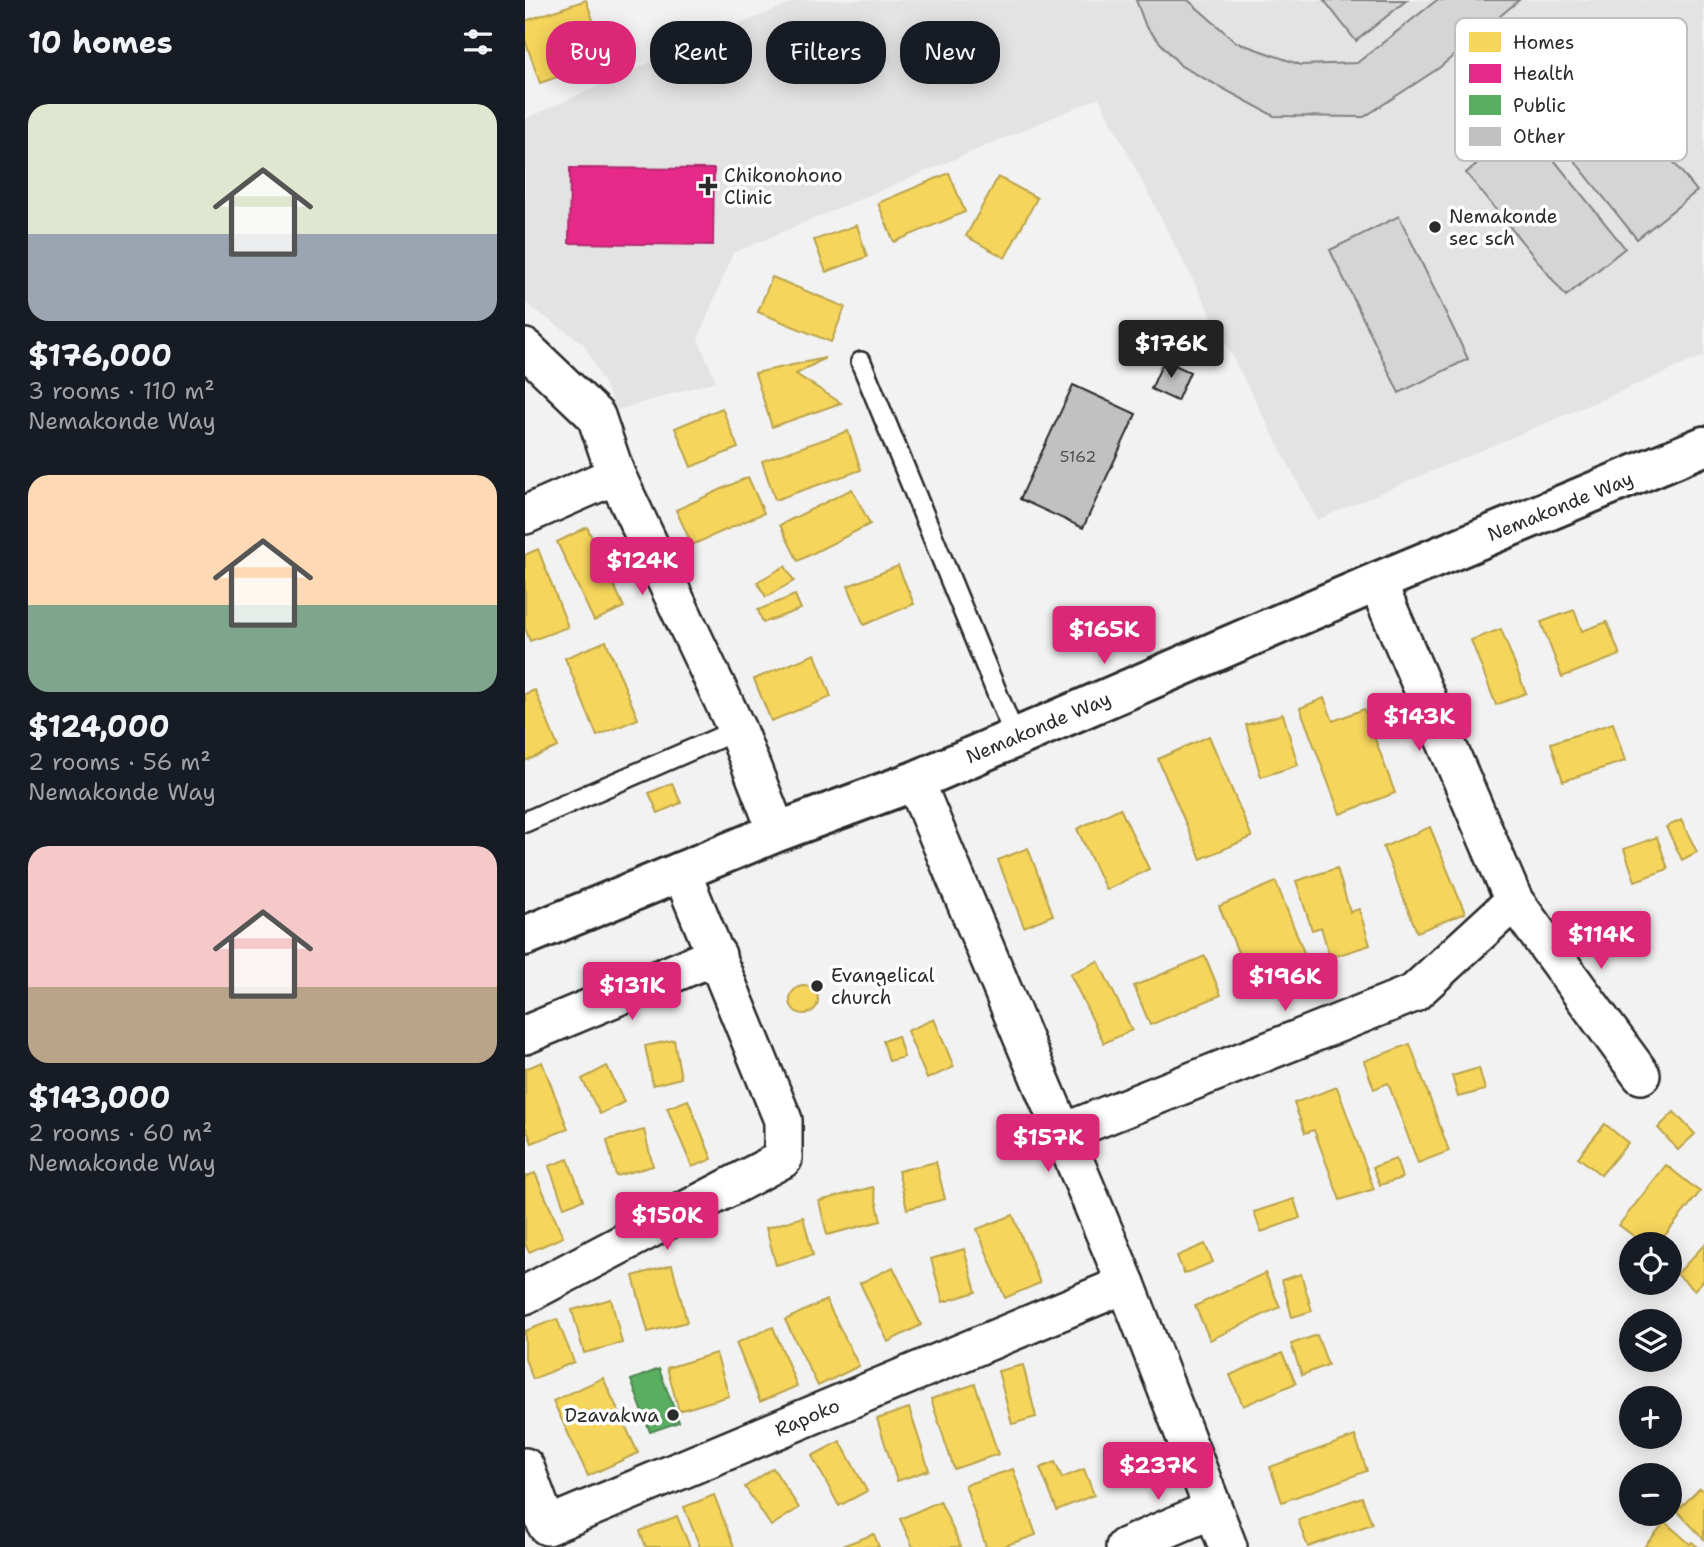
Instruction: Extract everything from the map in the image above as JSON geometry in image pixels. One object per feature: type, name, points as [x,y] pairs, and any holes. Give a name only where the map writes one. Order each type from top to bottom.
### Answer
[{"type":"street","points":[[525,348],[596,416],[616,475],[737,730],[777,832]]},
{"type":"street","name":"Nemakonde Way","points":[[525,936],[777,832],[915,781],[1377,582],[1704,446]]},
{"type":"street","points":[[525,515],[616,475]]},
{"type":"street","points":[[1377,582],[1514,901],[1641,1075]]},
{"type":"street","points":[[915,781],[1126,1284],[1228,1547]]},
{"type":"street","points":[[525,1295],[783,1159],[783,1121],[681,871]]},
{"type":"street","points":[[1062,1133],[1414,993],[1514,901]]},
{"type":"street","points":[[525,1035],[717,956]]},
{"type":"street","name":"Rapoko","points":[[525,1467],[547,1526],[1126,1284]]},
{"type":"street","points":[[1125,1547],[1213,1509]]},
{"type":"lane","points":[[861,362],[1015,737]]},
{"type":"lane","points":[[525,822],[737,730]]},
{"type":"shaded area","name":"Nemakonde sec sch","points":[[798,0],[1704,0],[1704,356],[1317,520],[1099,98],[733,253],[698,339],[716,381],[617,410],[584,344],[525,303],[525,119],[602,84],[636,84],[636,69],[650,62],[650,84],[752,84],[752,21],[748,21]]},
{"type":"shaded area","points":[[1136,0],[1188,0],[1236,42],[1301,65],[1357,63],[1437,0],[1519,0],[1498,18],[1455,18],[1455,54],[1439,68],[1364,117],[1274,116],[1181,66],[1146,27]]},
{"type":"shaded area","points":[[1324,0],[1407,0],[1356,41]]},
{"type":"shaded area","points":[[1480,161],[1555,161],[1625,248],[1566,296],[1466,173]]},
{"type":"shaded area","points":[[1575,161],[1673,161],[1697,191],[1637,239]]},
{"type":"shaded area","points":[[1399,216],[1468,359],[1399,393],[1330,250]]},
{"type":"building: Homes","points":[[586,0],[593,21],[546,21],[546,81],[540,83],[525,40],[525,21]]},
{"type":"building: Homes","points":[[949,173],[965,212],[894,242],[878,203]]},
{"type":"building: Homes","points":[[998,177],[1037,198],[1005,258],[966,236]]},
{"type":"building: Homes","points":[[857,225],[867,257],[826,272],[814,240]]},
{"type":"building: Homes","points":[[772,277],[845,307],[831,342],[758,312]]},
{"type":"building: Homes","points":[[825,358],[796,374],[841,403],[772,427],[755,373]]},
{"type":"building: Homes","points":[[722,408],[738,448],[691,467],[675,428]]},
{"type":"building: Homes","points":[[848,431],[861,470],[775,500],[762,461]]},
{"type":"building: Homes","points":[[748,477],[764,513],[692,545],[676,510]]},
{"type":"building: Homes","points":[[852,489],[870,524],[798,561],[780,525]]},
{"type":"building: Homes","points":[[587,527],[624,607],[594,621],[557,542]]},
{"type":"building: Homes","points":[[538,549],[568,627],[530,641],[525,628],[525,555]]},
{"type":"building: Homes","points":[[785,566],[794,581],[766,597],[757,582]]},
{"type":"building: Homes","points":[[898,566],[914,604],[864,625],[848,586]]},
{"type":"building: Homes","points":[[795,595],[801,609],[763,623],[758,610]]},
{"type":"building: Homes","points":[[1574,610],[1582,631],[1607,622],[1620,655],[1562,677],[1541,622]]},
{"type":"building: Homes","points":[[1501,629],[1526,693],[1496,705],[1471,640]]},
{"type":"building: Homes","points":[[606,641],[638,719],[597,736],[565,658]]},
{"type":"building: Homes","points":[[815,654],[831,697],[771,721],[754,679]]},
{"type":"building: Homes","points":[[535,690],[558,747],[525,761],[525,694]]},
{"type":"building: Homes","points":[[1324,698],[1333,721],[1364,709],[1395,793],[1340,814],[1300,708]]},
{"type":"building: Homes","points":[[1283,714],[1298,765],[1261,777],[1246,725]]},
{"type":"building: Homes","points":[[1613,723],[1625,761],[1563,781],[1551,743]]},
{"type":"building: Homes","points":[[1209,736],[1252,837],[1201,859],[1158,759]]},
{"type":"building: Homes","points":[[672,783],[681,803],[658,813],[649,793]]},
{"type":"building: Homes","points":[[1120,808],[1149,869],[1106,890],[1077,829]]},
{"type":"building: Homes","points":[[1681,820],[1697,852],[1682,860],[1666,827]]},
{"type":"building: Homes","points":[[1430,827],[1465,913],[1417,932],[1383,847]]},
{"type":"building: Homes","points":[[1657,837],[1668,869],[1635,881],[1624,849]]},
{"type":"building: Homes","points":[[1028,848],[1053,915],[1024,927],[998,860]]},
{"type":"building: Homes","points":[[1337,868],[1350,912],[1359,909],[1370,945],[1330,958],[1321,927],[1312,930],[1296,881]]},
{"type":"building: Homes","points":[[1276,882],[1312,973],[1276,988],[1262,955],[1242,962],[1219,906]]},
{"type":"building: Homes","points":[[1205,956],[1221,995],[1150,1025],[1134,986]]},
{"type":"building: Homes","points":[[1098,961],[1132,1030],[1104,1043],[1070,974]]},
{"type":"building: Homes","points":[[804,986],[814,990],[818,1000],[814,1010],[804,1014],[794,1010],[790,1000],[794,990]]},
{"type":"building: Homes","points":[[934,1019],[954,1067],[927,1079],[907,1031]]},
{"type":"building: Homes","points":[[898,1036],[904,1057],[889,1061],[883,1041]]},
{"type":"building: Homes","points":[[674,1040],[681,1078],[653,1085],[645,1046]]},
{"type":"building: Homes","points":[[1410,1044],[1449,1151],[1418,1163],[1388,1083],[1374,1089],[1364,1061]]},
{"type":"building: Homes","points":[[542,1062],[568,1129],[532,1143],[525,1126],[525,1069]]},
{"type":"building: Homes","points":[[607,1066],[624,1102],[600,1114],[582,1079]]},
{"type":"building: Homes","points":[[1479,1068],[1485,1090],[1458,1097],[1452,1076]]},
{"type":"building: Homes","points":[[1337,1087],[1374,1189],[1340,1200],[1314,1130],[1305,1133],[1294,1103]]},
{"type":"building: Homes","points":[[688,1100],[712,1159],[692,1167],[667,1108]]},
{"type":"building: Homes","points":[[1674,1112],[1695,1134],[1678,1150],[1658,1128]]},
{"type":"building: Homes","points":[[1605,1124],[1628,1143],[1601,1175],[1578,1157]]},
{"type":"building: Homes","points":[[644,1130],[653,1166],[616,1176],[607,1140]]},
{"type":"building: Homes","points":[[568,1159],[583,1200],[564,1207],[549,1166]]},
{"type":"building: Homes","points":[[1396,1159],[1402,1178],[1380,1185],[1373,1167]]},
{"type":"building: Homes","points":[[936,1162],[945,1199],[907,1209],[898,1171]]},
{"type":"building: Homes","points":[[1666,1165],[1700,1192],[1668,1232],[1628,1232],[1619,1225]]},
{"type":"building: Homes","points":[[535,1173],[563,1237],[529,1252],[525,1244],[525,1177]]},
{"type":"building: Homes","points":[[873,1187],[881,1221],[827,1235],[819,1201]]},
{"type":"building: Homes","points":[[1294,1199],[1300,1218],[1261,1232],[1254,1212]]},
{"type":"building: Homes","points":[[1013,1215],[1040,1283],[1005,1298],[977,1229]]},
{"type":"building: Homes","points":[[803,1217],[813,1255],[776,1265],[766,1228]]},
{"type":"building: Homes","points":[[1205,1244],[1213,1262],[1184,1274],[1177,1256]]},
{"type":"building: Homes","points":[[1704,1245],[1704,1280],[1694,1290],[1682,1279],[1682,1269]]},
{"type":"building: Homes","points":[[964,1249],[976,1292],[943,1302],[931,1259]]},
{"type":"building: Homes","points":[[672,1265],[687,1322],[648,1332],[633,1276]]},
{"type":"building: Homes","points":[[893,1267],[921,1325],[888,1342],[860,1283]]},
{"type":"building: Homes","points":[[1265,1273],[1280,1307],[1210,1340],[1195,1306]]},
{"type":"building: Homes","points":[[1301,1274],[1312,1311],[1292,1317],[1282,1280]]},
{"type":"building: Homes","points":[[611,1299],[622,1343],[584,1353],[572,1310]]},
{"type":"building: Homes","points":[[826,1300],[859,1366],[818,1386],[785,1320]]},
{"type":"building: Homes","points":[[557,1319],[574,1362],[533,1379],[525,1359],[525,1331]]},
{"type":"building: Homes","points":[[773,1327],[797,1386],[760,1402],[736,1343]]},
{"type":"building: Homes","points":[[1317,1335],[1328,1365],[1302,1375],[1291,1344]]},
{"type":"building: Homes","points":[[716,1353],[729,1396],[679,1411],[667,1368]]},
{"type":"building: Homes","points":[[1282,1353],[1296,1383],[1243,1406],[1230,1375]]},
{"type":"building: Homes","points":[[1023,1365],[1036,1417],[1012,1424],[998,1371]]},
{"type":"building: Homes","points":[[603,1378],[638,1453],[588,1476],[553,1401]]},
{"type":"building: Homes","points":[[975,1384],[998,1454],[954,1469],[931,1399]]},
{"type":"building: Homes","points":[[909,1408],[929,1470],[897,1481],[877,1419]]},
{"type":"building: Homes","points":[[1355,1436],[1367,1471],[1282,1502],[1270,1467]]},
{"type":"building: Homes","points":[[840,1441],[867,1491],[839,1506],[812,1456]]},
{"type":"building: Homes","points":[[1055,1462],[1062,1478],[1084,1469],[1094,1495],[1057,1510],[1040,1468]]},
{"type":"building: Homes","points":[[773,1468],[799,1508],[771,1526],[745,1487]]},
{"type":"building: Homes","points":[[1013,1469],[1036,1535],[1001,1547],[986,1547],[965,1485]]},
{"type":"building: Homes","points":[[1700,1488],[1704,1491],[1704,1539],[1682,1516],[1682,1506]]},
{"type":"building: Homes","points":[[714,1495],[734,1547],[700,1547],[684,1507]]},
{"type":"building: Homes","points":[[1362,1497],[1372,1524],[1308,1547],[1298,1520]]},
{"type":"building: Homes","points":[[940,1501],[961,1547],[913,1547],[900,1519]]},
{"type":"building: Homes","points":[[677,1516],[690,1547],[646,1547],[640,1531]]},
{"type":"building: Homes","points":[[1662,1526],[1670,1526],[1690,1544],[1692,1542],[1698,1547],[1644,1547]]},
{"type":"building: Homes","points":[[874,1534],[879,1547],[842,1546]]},
{"type":"building: Health","points":[[570,168],[714,169],[713,245],[569,243]]},
{"type":"building: Public","points":[[659,1369],[679,1422],[650,1432],[631,1380]]},
{"type":"building: Other","points":[[1164,360],[1190,372],[1177,401],[1151,389]]},
{"type":"building: Other","points":[[1073,385],[1136,414],[1083,528],[1020,499]]},
{"type":"place","name":"Chikonohono Clinic","points":[[708,186]]},
{"type":"place","name":"Nemakonde sec sch","points":[[1435,227]]},
{"type":"place","name":"Evangelical church","points":[[817,986]]},
{"type":"place","name":"Dzavakwa","points":[[673,1415]]}]
